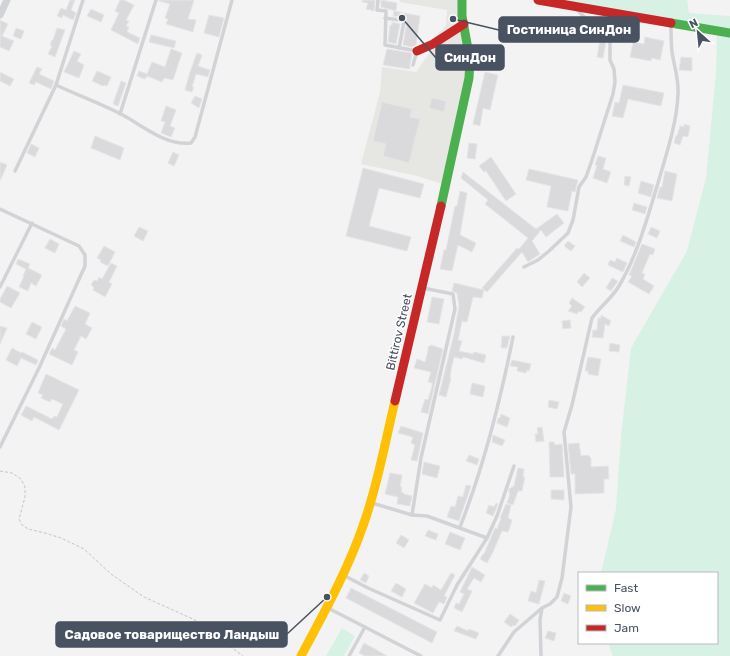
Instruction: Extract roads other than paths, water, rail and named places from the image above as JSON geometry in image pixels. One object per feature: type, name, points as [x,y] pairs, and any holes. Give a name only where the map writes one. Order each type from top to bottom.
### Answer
[{"type":"street","points":[[0,15],[7,0]]},
{"type":"street","name":"Bittirov Street","points":[[301,656],[344,575],[359,540],[370,503],[422,287],[469,78],[470,60],[462,0]]},
{"type":"street","points":[[538,0],[730,33]]},
{"type":"street","points":[[417,51],[434,44],[464,24]]},
{"type":"lane","points":[[15,171],[56,85],[83,0]]},
{"type":"lane","points":[[120,114],[156,0]]},
{"type":"lane","points":[[56,85],[120,114],[165,139],[182,144],[191,143],[195,137],[232,0]]},
{"type":"lane","points":[[378,0],[377,10],[386,11],[385,45],[417,51],[413,65]]},
{"type":"lane","points":[[524,267],[538,260],[549,252],[568,233],[573,220],[579,187],[586,177],[592,160],[615,82],[614,69],[610,60],[610,42],[607,36],[599,31],[570,5]]},
{"type":"lane","points":[[385,18],[404,22],[399,48]]},
{"type":"lane","points":[[498,656],[514,632],[542,608],[557,598],[562,578],[571,507],[564,432],[572,405],[588,330],[592,318],[612,296],[626,273],[646,224],[666,154],[678,95],[678,81],[672,52],[671,23]]},
{"type":"lane","points":[[0,209],[78,246],[85,255],[85,266],[39,368],[0,447]]},
{"type":"lane","points":[[0,287],[32,223]]},
{"type":"lane","points":[[412,516],[421,458],[456,309],[453,294],[422,287]]},
{"type":"lane","points":[[460,528],[491,435],[513,337]]},
{"type":"lane","points":[[344,575],[368,588],[440,620],[457,585],[487,538],[497,516],[514,466]]},
{"type":"lane","points":[[370,503],[412,516],[427,516],[487,538]]},
{"type":"lane","points":[[327,607],[421,656]]},
{"type":"lane","points":[[541,656],[540,620],[542,608]]},
{"type":"lane","points":[[350,656],[365,627]]},
{"type":"place","name":"СинДон","points":[[402,18]]},
{"type":"place","name":"Гостиница СинДон","points":[[453,19]]},
{"type":"place","name":"Садовое товарищество Ландыш","points":[[327,597]]}]
